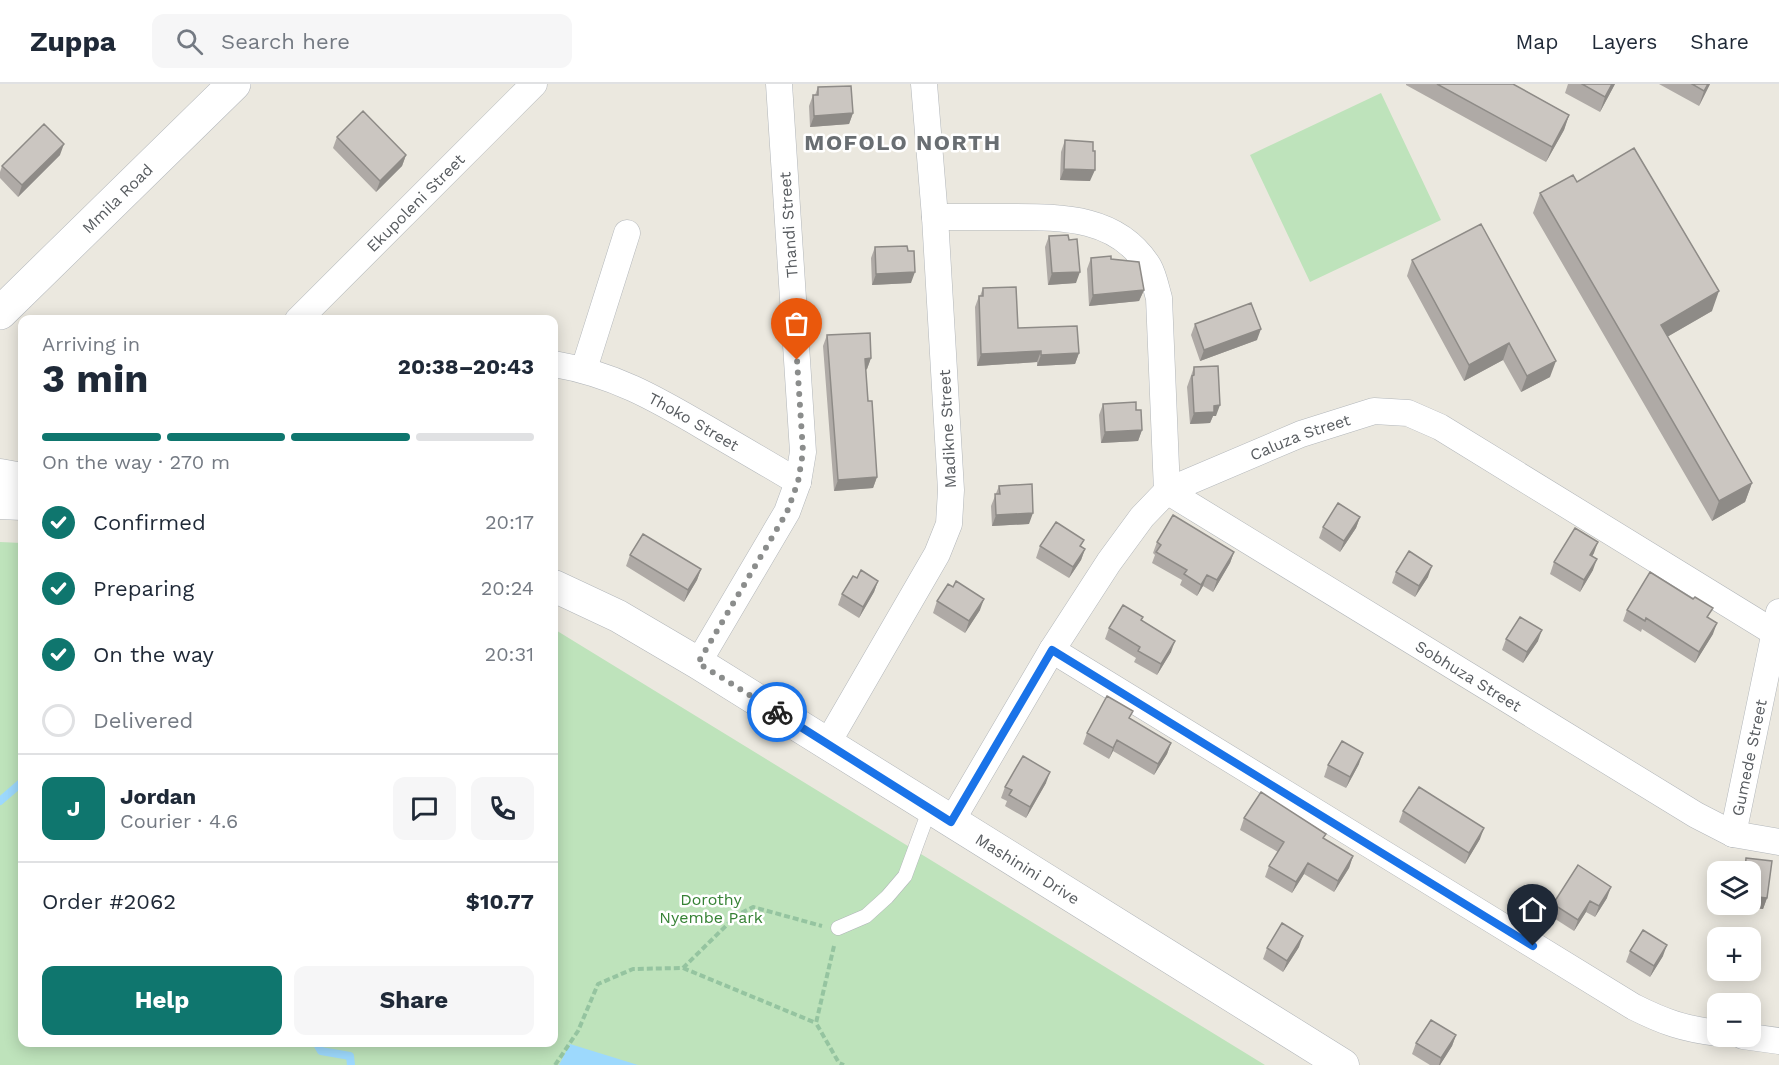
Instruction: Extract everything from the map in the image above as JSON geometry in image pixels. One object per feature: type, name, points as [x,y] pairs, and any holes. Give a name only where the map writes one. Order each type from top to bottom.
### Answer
[{"type":"main road","name":"Mmila Road","points":[[0,283],[211,84]]},
{"type":"main road","name":"Mmila Road","points":[[0,313],[234,84]]},
{"type":"street","name":"Ekupoleni Street","points":[[311,315],[534,84]]},
{"type":"street","name":"Thandi Street","points":[[698,663],[787,512],[798,482],[803,452],[779,84]]},
{"type":"street","name":"Madikne Street","points":[[827,744],[937,554],[949,524],[951,490],[935,217],[924,84]]},
{"type":"street","points":[[935,217],[1062,217],[1093,224],[1114,234],[1133,249],[1149,268],[1159,298],[1167,491]]},
{"type":"street","points":[[584,369],[627,233]]},
{"type":"street","name":"Thoko Street","points":[[558,365],[584,369],[652,397],[798,482]]},
{"type":"street","name":"Caluza Street","points":[[940,815],[1135,526],[1167,491],[1301,434],[1374,411],[1408,413],[1440,427],[1777,623]]},
{"type":"street","points":[[0,475],[18,478]]},
{"type":"street","name":"Sobhuza Street","points":[[1167,491],[1686,809],[1734,834],[1779,842]]},
{"type":"street","points":[[0,503],[18,504]]},
{"type":"street","name":"Mashinini Drive","points":[[558,588],[618,616],[698,663],[1343,1065]]},
{"type":"street","name":"Gumede Street","points":[[1734,834],[1777,623]]},
{"type":"street","points":[[1052,650],[1634,1007],[1664,1022],[1691,1030],[1707,1032]]},
{"type":"street","points":[[1761,1038],[1779,1041]]},
{"type":"lane","points":[[838,928],[866,916],[888,897],[905,876],[940,815]]},
{"type":"path","points":[[683,968],[737,915],[753,907],[816,925],[838,928],[816,1023]]},
{"type":"path","points":[[555,1065],[578,1031],[598,984],[633,969],[683,968],[816,1023],[839,1063],[844,1065]]},
{"type":"green space","points":[[1381,93],[1441,220],[1310,282],[1250,155]]},
{"type":"green space","name":"Dorothy Nyembe Park","points":[[0,542],[18,543],[18,1047],[558,1047],[558,631],[1265,1065],[0,1065]]},
{"type":"water","points":[[570,1044],[638,1065],[559,1065]]},
{"type":"building","points":[[1437,84],[1513,84],[1569,115],[1552,147]]},
{"type":"building","points":[[1582,84],[1612,84],[1605,97]]},
{"type":"building","points":[[1692,84],[1708,84],[1704,91]]},
{"type":"building","points":[[851,86],[853,113],[814,116],[813,95],[818,95],[818,87]]},
{"type":"building","points":[[363,111],[406,155],[380,181],[337,137]]},
{"type":"building","points":[[44,124],[64,144],[22,185],[2,166]]},
{"type":"building","points":[[1065,140],[1093,142],[1095,170],[1064,169]]},
{"type":"building","points":[[1634,148],[1719,291],[1661,325],[1752,483],[1719,501],[1540,193],[1573,175],[1577,182]]},
{"type":"building","points":[[1481,224],[1556,361],[1527,376],[1509,343],[1469,365],[1412,260]]},
{"type":"building","points":[[1068,235],[1069,240],[1077,239],[1080,272],[1052,273],[1049,236]]},
{"type":"building","points":[[907,246],[908,251],[914,251],[915,272],[876,274],[875,247]]},
{"type":"building","points":[[1111,256],[1111,259],[1139,262],[1144,290],[1093,295],[1091,258]]},
{"type":"building","points":[[1016,287],[1018,328],[1077,326],[1079,353],[1041,355],[1041,351],[981,354],[979,296],[983,296],[983,288]]},
{"type":"building","points":[[1251,303],[1261,329],[1204,350],[1195,324]]},
{"type":"building","points":[[870,333],[871,358],[865,359],[868,401],[872,401],[877,477],[838,480],[827,335]]},
{"type":"building","points":[[1218,366],[1220,405],[1214,406],[1214,412],[1194,413],[1192,376],[1194,367]]},
{"type":"building","points":[[1136,402],[1136,410],[1141,410],[1142,430],[1105,432],[1103,404]]},
{"type":"building","points":[[1032,484],[1033,513],[996,515],[995,494],[1000,494],[999,486]]},
{"type":"building","points":[[1338,503],[1360,517],[1344,541],[1323,527]]},
{"type":"building","points":[[1173,515],[1234,552],[1217,580],[1207,575],[1201,585],[1184,574],[1187,570],[1156,552],[1161,545],[1157,542]]},
{"type":"building","points":[[1056,522],[1084,540],[1080,546],[1085,549],[1073,567],[1040,546]]},
{"type":"building","points":[[1575,528],[1598,542],[1590,555],[1597,559],[1584,580],[1554,562]]},
{"type":"building","points":[[643,534],[701,569],[688,590],[630,555]]},
{"type":"building","points":[[1409,551],[1432,566],[1419,586],[1396,572]]},
{"type":"building","points":[[861,570],[878,581],[863,607],[842,594],[853,576],[857,578]]},
{"type":"building","points":[[1650,572],[1693,599],[1695,597],[1713,608],[1707,617],[1717,623],[1699,652],[1646,618],[1645,621],[1627,610]]},
{"type":"building","points":[[956,581],[984,599],[969,621],[937,601],[948,584],[953,587]]},
{"type":"building","points":[[1123,605],[1143,617],[1141,620],[1175,641],[1161,664],[1138,651],[1140,647],[1109,628]]},
{"type":"building","points":[[1520,617],[1542,630],[1527,652],[1506,639]]},
{"type":"building","points":[[1107,696],[1133,711],[1129,718],[1171,743],[1158,764],[1117,740],[1113,748],[1087,733]]},
{"type":"building","points":[[1342,741],[1363,753],[1350,777],[1328,765]]},
{"type":"building","points":[[1023,756],[1050,772],[1030,807],[1009,795],[1012,790],[1005,787]]},
{"type":"building","points":[[1419,787],[1484,828],[1469,853],[1403,811]]},
{"type":"building","points":[[1261,792],[1326,834],[1323,838],[1353,856],[1338,881],[1308,863],[1296,882],[1269,866],[1284,842],[1244,818]]},
{"type":"building","points":[[1746,858],[1772,861],[1767,898],[1761,897],[1761,861],[1746,861]]},
{"type":"building","points":[[1578,865],[1611,887],[1599,906],[1590,901],[1578,920],[1553,904]]},
{"type":"building","points":[[1282,923],[1303,936],[1287,961],[1267,948]]},
{"type":"building","points":[[1643,930],[1667,945],[1654,966],[1630,951]]},
{"type":"building","points":[[1431,1020],[1456,1035],[1441,1058],[1416,1043]]},
{"type":"waterway","points":[[0,801],[18,785]]},
{"type":"waterway","points":[[319,1047],[321,1051],[350,1056],[351,1065]]},
{"type":"way so far","points":[[777,712],[698,663],[787,512],[798,482],[803,452],[797,360]]},
{"type":"district","name":"MOFOLO NORTH","points":[[903,142]]},
{"type":"route","points":[[777,712],[951,822],[1052,650],[1533,946]]}]
